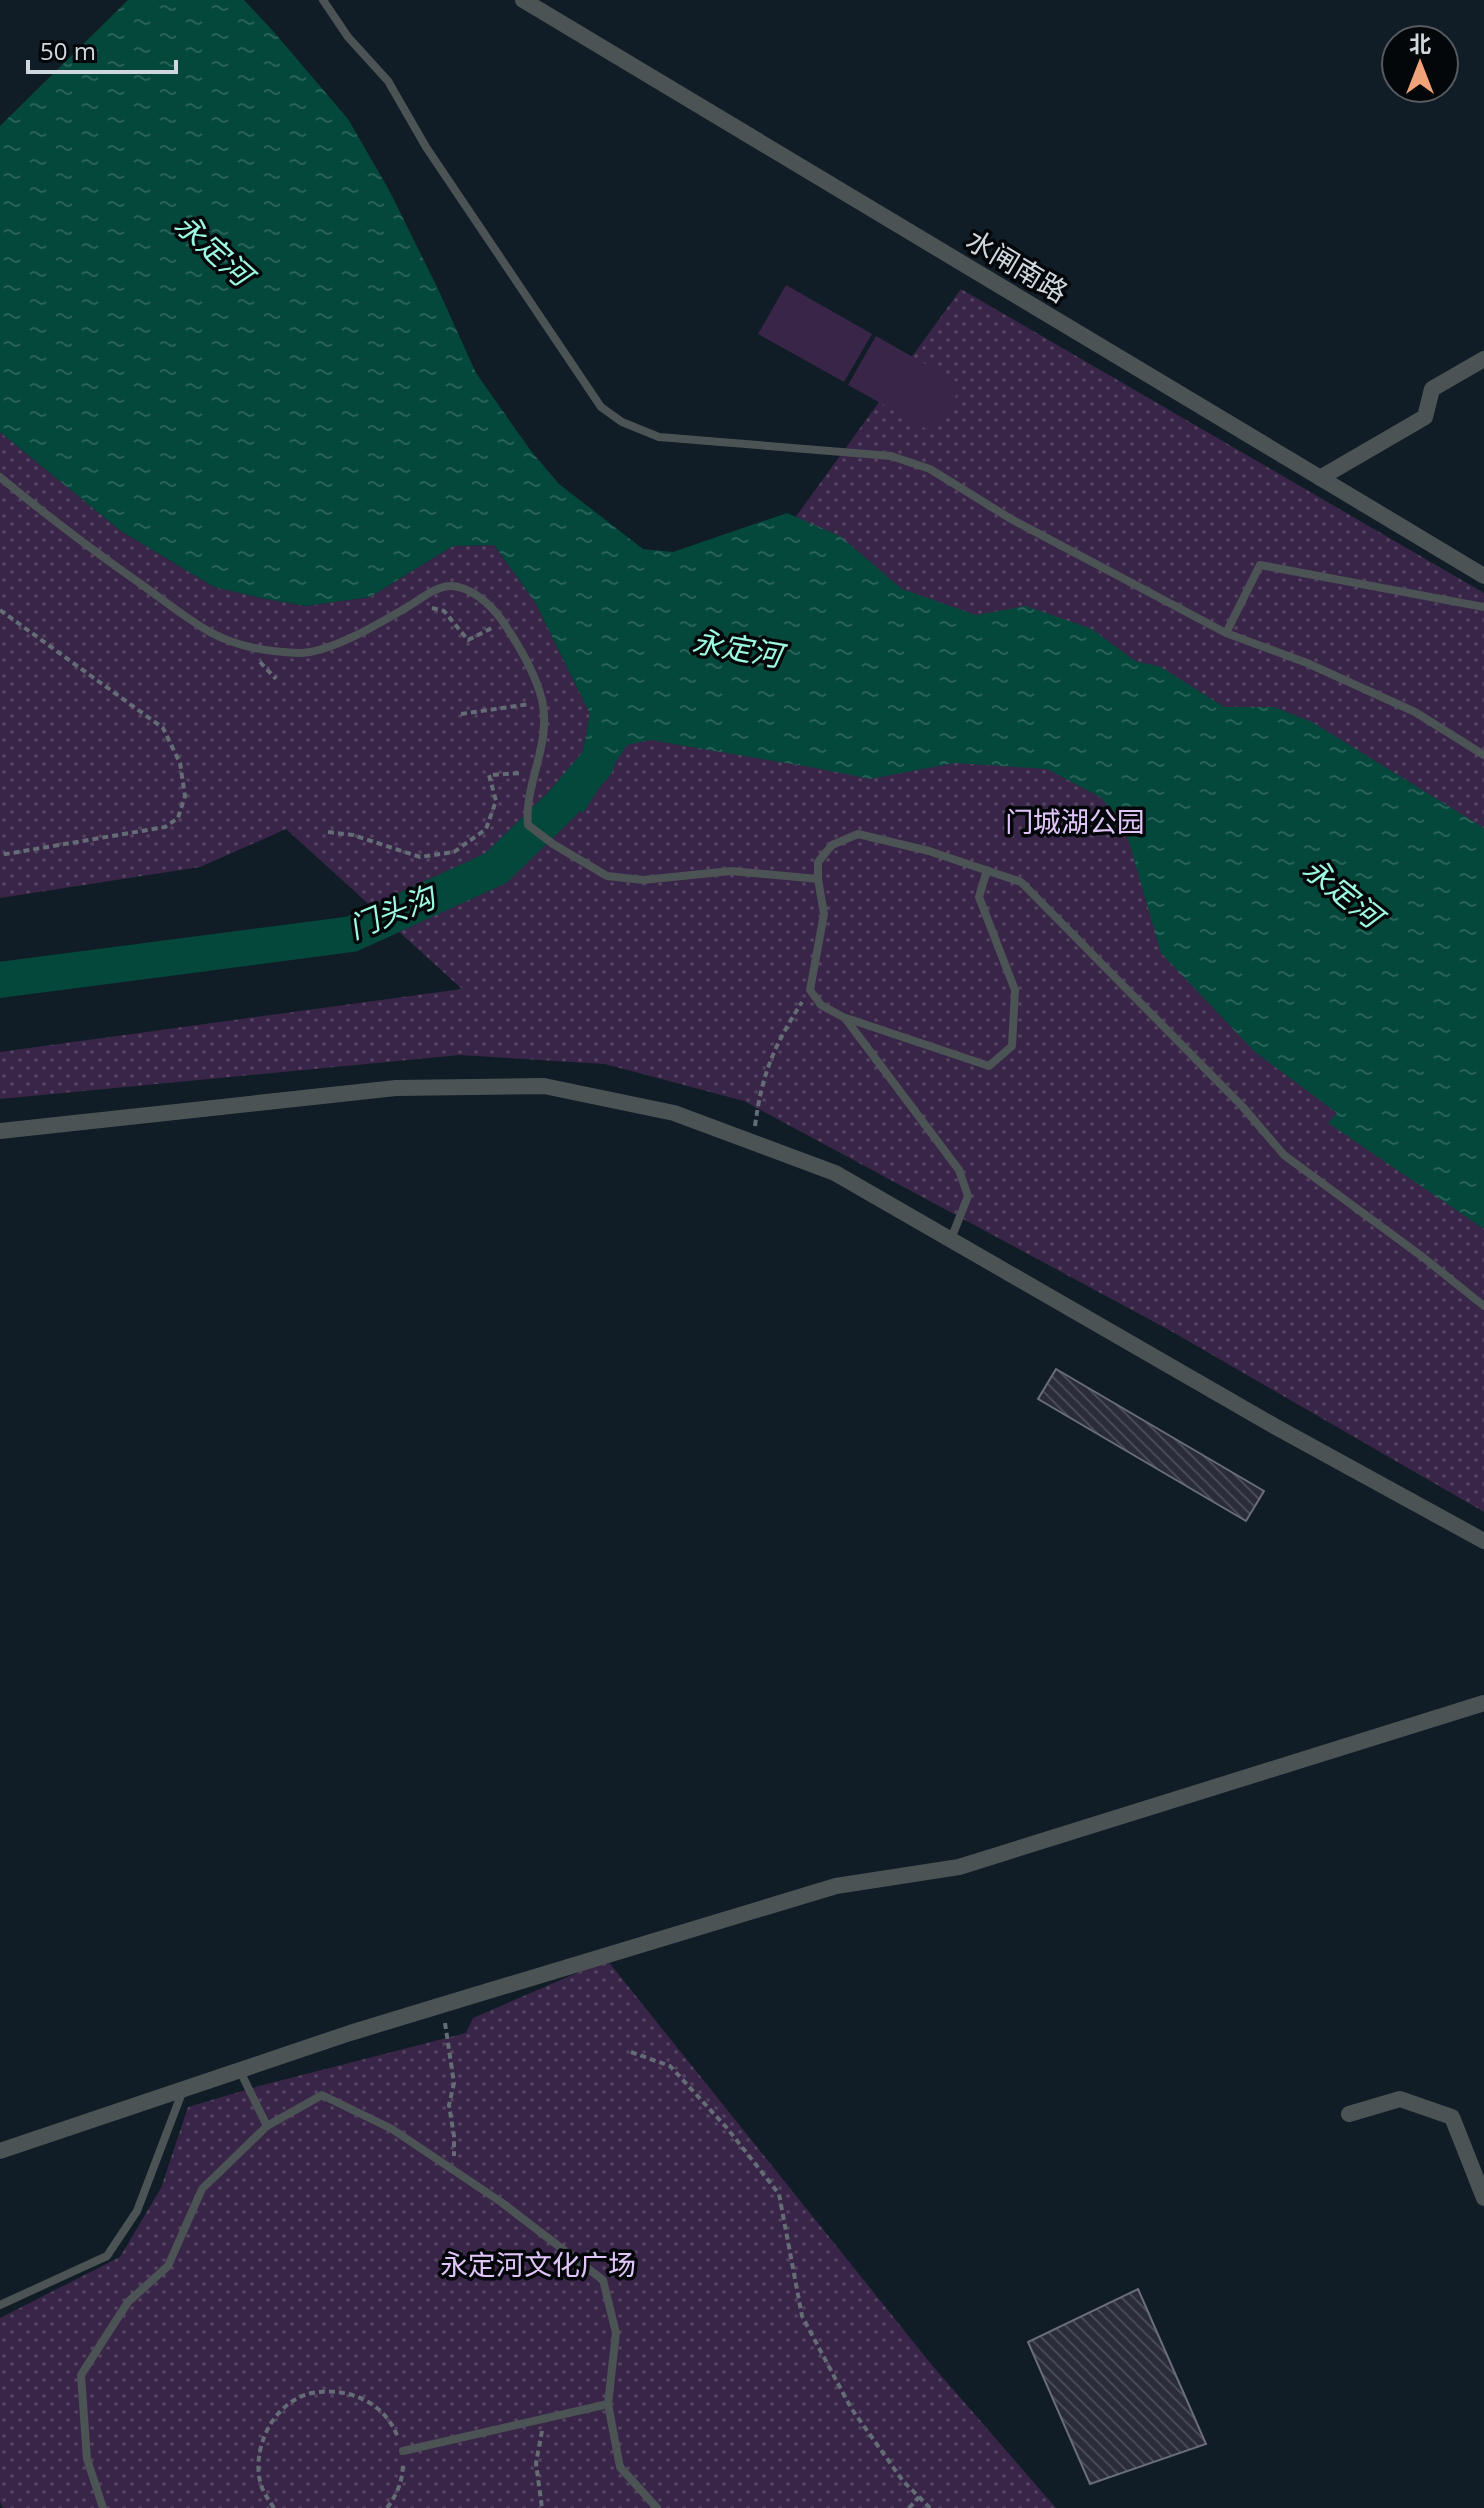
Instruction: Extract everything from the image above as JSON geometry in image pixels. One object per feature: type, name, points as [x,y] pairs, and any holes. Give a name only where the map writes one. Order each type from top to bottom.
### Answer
[{"type":"street","name":"水闸南路","points":[[523,0],[1484,576]]},
{"type":"street","points":[[1320,478],[1425,417],[1432,389],[1484,359]]},
{"type":"street","points":[[0,1131],[396,1088],[544,1086],[674,1113],[835,1173],[1276,1427],[1484,1541]]},
{"type":"street","points":[[0,2151],[442,2005],[836,1886],[959,1867],[1484,1703]]},
{"type":"street","points":[[1349,2114],[1400,2099],[1452,2117],[1484,2198]]},
{"type":"lane","points":[[323,0],[348,37],[388,81],[426,147],[601,407],[622,422],[659,437],[891,456],[930,469],[1011,519],[1226,633],[1307,663],[1415,712],[1484,755]]},
{"type":"lane","points":[[0,477],[64,529],[211,633],[253,648],[300,653],[317,650],[346,639],[435,590],[451,585],[470,591],[493,608],[503,623],[535,680],[542,702],[541,757],[529,796],[528,825],[593,870],[607,876],[643,880],[731,871],[818,879]]},
{"type":"lane","points":[[1226,633],[1260,565],[1484,607]]},
{"type":"lane","points":[[987,870],[979,897],[1015,990],[1012,1046],[989,1066],[845,1018],[821,1005],[810,990],[824,914],[818,862],[832,845],[858,834],[929,851],[987,870],[1021,882],[1242,1106],[1284,1155],[1484,1306]]},
{"type":"lane","points":[[845,1018],[959,1170],[968,1196],[951,1240]]},
{"type":"lane","points":[[239,2070],[267,2126]]},
{"type":"lane","points":[[0,2305],[107,2256],[137,2211],[183,2089]]},
{"type":"lane","points":[[103,2508],[87,2459],[81,2375],[128,2302],[168,2266],[202,2189],[267,2126],[322,2095],[392,2129],[501,2202],[603,2280],[616,2333],[608,2404],[620,2467],[657,2508]]},
{"type":"lane","points":[[403,2451],[608,2404]]},
{"type":"path","points":[[412,604],[444,611],[468,640],[503,623]]},
{"type":"path","points":[[0,610],[163,728],[180,763],[185,796],[178,818],[165,827],[0,855]]},
{"type":"path","points":[[461,714],[542,702]]},
{"type":"path","points":[[328,832],[353,835],[420,857],[454,852],[486,829],[496,801],[489,775],[536,772]]},
{"type":"path","points":[[753,1143],[758,1100],[771,1055],[810,990]]},
{"type":"path","points":[[442,2005],[454,2083],[449,2105],[454,2136],[454,2170]]},
{"type":"path","points":[[631,2052],[670,2066],[727,2128],[779,2194],[802,2316],[851,2408],[903,2481],[930,2508]]},
{"type":"path","points":[[274,2508],[260,2484],[258,2466],[266,2431],[277,2414],[293,2401],[312,2393],[356,2395],[378,2408],[394,2428],[403,2451],[403,2476],[396,2496],[387,2508]]},
{"type":"path","points":[[542,2508],[536,2463],[544,2419]]},
{"type":"path","points":[[909,2508],[919,2497]]},
{"type":"green space","points":[[786,285],[872,334],[844,382],[758,334]]},
{"type":"green space","name":"门城湖公园","points":[[961,289],[1484,593],[1484,1512],[1171,1331],[744,1101],[605,1064],[460,1055],[0,1099],[0,1052],[462,989],[286,829],[200,867],[0,898],[0,432],[121,531],[214,587],[261,598],[306,606],[370,597],[453,546],[494,545],[535,602],[590,714],[582,755],[556,786],[652,715]]},
{"type":"green space","points":[[876,336],[962,385],[934,433],[848,385]]},
{"type":"green space","name":"永定河文化广场","points":[[607,1960],[931,2364],[1056,2508],[3,2508],[0,2501],[0,2318],[120,2257],[161,2188],[188,2107],[466,2033],[473,2018]]},
{"type":"water","name":"永定河","points":[[128,0],[244,0],[348,119],[389,190],[476,373],[531,451],[559,484],[643,549],[673,552],[787,513],[840,536],[902,589],[976,615],[1026,606],[1092,629],[1135,661],[1161,667],[1224,707],[1274,707],[1312,722],[1484,828],[1484,1229],[1328,1123],[1337,1113],[1255,1052],[1161,953],[1123,821],[1100,797],[1047,769],[955,763],[870,779],[650,740],[627,745],[583,813],[564,802],[553,790],[582,755],[590,714],[535,602],[494,545],[453,546],[370,597],[306,606],[261,598],[214,587],[121,531],[0,432],[0,126]]},
{"type":"building","points":[[1056,1369],[1264,1491],[1246,1521],[1038,1399]]},
{"type":"building","points":[[1138,2289],[1206,2444],[1090,2484],[1028,2342]]},
{"type":"waterway","name":"门头沟","points":[[0,980],[352,934],[496,868],[563,803],[596,764]]}]
